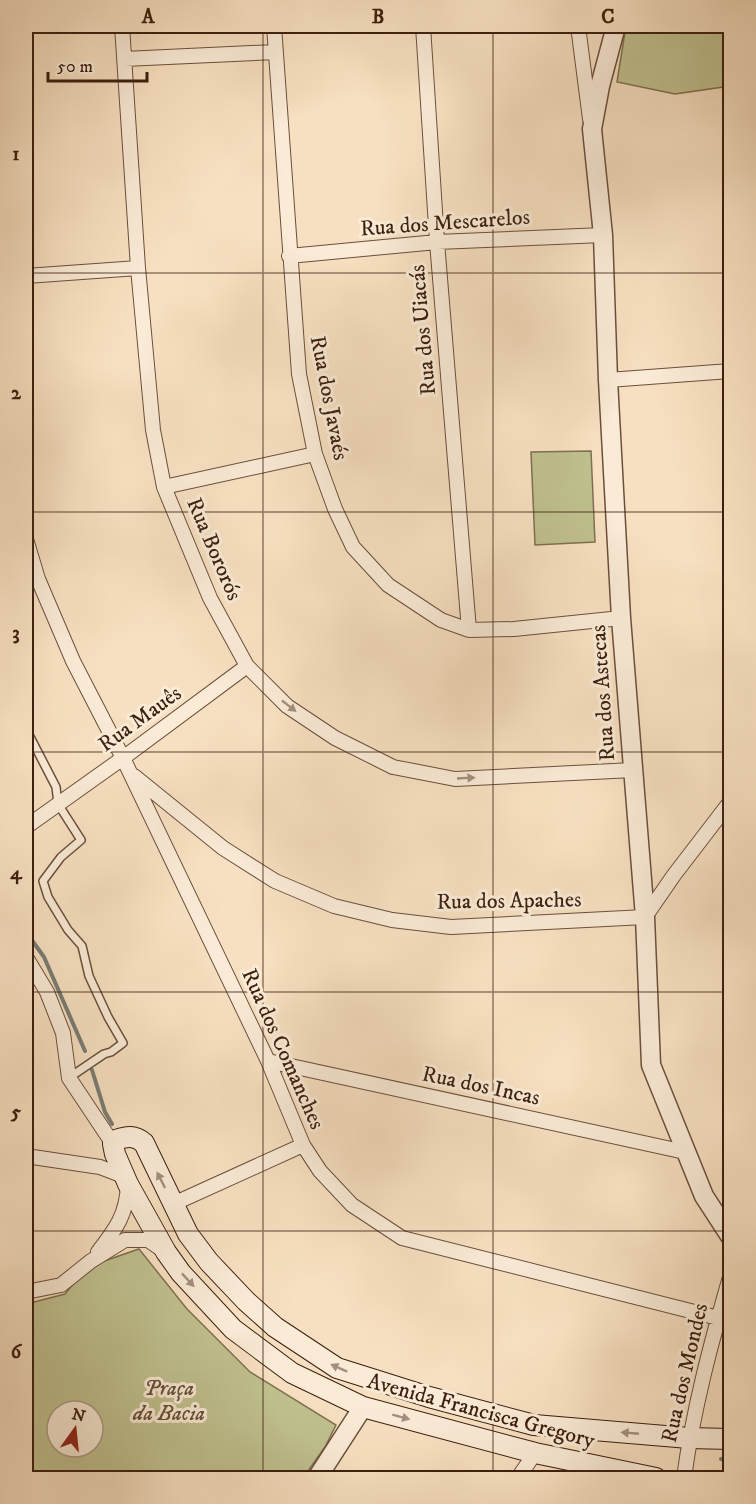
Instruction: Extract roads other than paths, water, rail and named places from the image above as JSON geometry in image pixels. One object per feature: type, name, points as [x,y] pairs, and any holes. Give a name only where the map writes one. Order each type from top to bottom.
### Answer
[{"type":"main road","name":"Avenida Francisca Gregory","points":[[656,1479],[535,1453],[363,1407],[292,1373],[233,1329],[181,1273],[166,1252],[127,1180],[114,1149],[116,1140],[137,1137],[144,1143],[188,1234],[202,1253],[246,1301],[275,1327],[337,1368],[429,1397],[534,1425],[689,1438],[730,1439]]},
{"type":"street","name":"Rua Bororós","points":[[122,26],[138,268],[153,430],[164,487],[210,598],[247,666],[287,706],[335,738],[393,767],[454,779],[633,770]]},
{"type":"street","name":"Rua dos Javaés","points":[[274,26],[299,374],[315,453],[335,509],[353,547],[388,585],[441,620],[469,630],[514,629],[621,618]]},
{"type":"street","name":"Rua dos Uiacás","points":[[423,26],[437,242],[469,630]]},
{"type":"street","points":[[578,26],[592,129]]},
{"type":"street","name":"Rua dos Astecas","points":[[616,26],[600,86],[592,129],[603,235],[608,380],[621,618],[645,917],[651,1065],[704,1196],[730,1236]]},
{"type":"street","points":[[124,59],[275,52]]},
{"type":"street","name":"Rua dos Mescarelos","points":[[289,256],[437,242],[603,235]]},
{"type":"street","points":[[26,276],[138,268]]},
{"type":"street","points":[[608,380],[730,371]]},
{"type":"street","points":[[164,487],[315,453]]},
{"type":"street","name":"Rua dos Comanches","points":[[26,539],[38,579],[73,661],[130,772],[268,1061],[303,1145],[320,1171],[352,1205],[402,1238],[724,1320]]},
{"type":"street","name":"Rua Mauês","points":[[26,827],[247,666]]},
{"type":"street","name":"Rua dos Apaches","points":[[130,772],[223,848],[275,881],[334,906],[392,920],[451,927],[645,917]]},
{"type":"street","points":[[645,917],[730,802]]},
{"type":"street","points":[[26,957],[47,992],[63,1033],[69,1078],[114,1149],[87,1164]]},
{"type":"street","name":"Rua dos Incas","points":[[268,1061],[685,1152]]},
{"type":"street","points":[[173,1204],[303,1145]]},
{"type":"street","points":[[26,1156],[100,1167],[127,1180],[125,1211],[91,1261]]},
{"type":"street","points":[[26,1292],[61,1285],[114,1246],[133,1239],[148,1239],[166,1252]]},
{"type":"street","name":"Rua dos Mondes","points":[[684,1479],[689,1438],[724,1320],[730,1277]]},
{"type":"street","points":[[317,1479],[363,1407]]},
{"type":"street","points":[[519,1479],[535,1453]]},
{"type":"lane","points":[[26,729],[28,740],[56,787],[58,804],[81,840],[61,856],[43,881],[48,897],[68,930],[82,946],[89,976],[123,1043],[69,1078]]},
{"type":"waterway","points":[[26,932],[44,957],[85,1051]]},
{"type":"waterway","points":[[92,1070],[105,1112],[112,1124]]},
{"type":"waterway","points":[[721,1459],[730,1461]]},
{"type":"park label","name":"Praça da Bacia","points":[[169,1400]]}]
